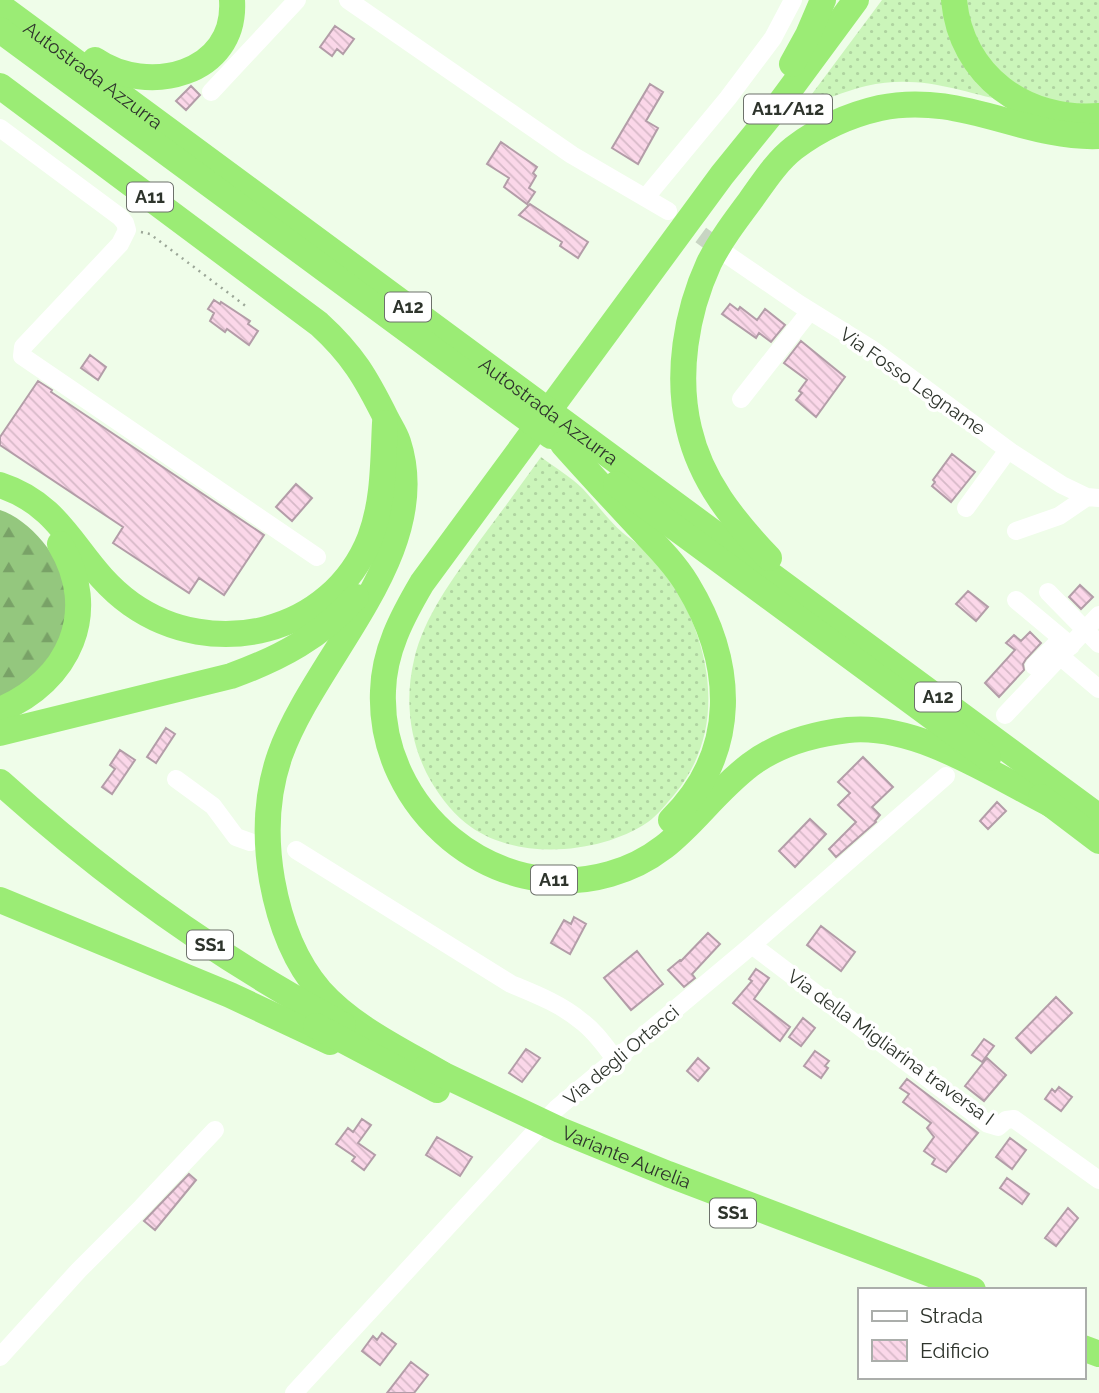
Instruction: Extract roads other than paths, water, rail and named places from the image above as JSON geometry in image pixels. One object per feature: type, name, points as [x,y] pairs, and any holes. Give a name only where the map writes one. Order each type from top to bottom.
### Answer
[{"type":"highway","points":[[8,0],[108,68],[133,77],[151,78],[180,73],[204,61],[224,39],[232,15],[232,0]]},
{"type":"highway","points":[[563,404],[722,175],[781,83],[808,35],[823,0]]},
{"type":"highway","name":"A11/A12","points":[[722,175],[777,107],[856,0]]},
{"type":"highway","name":"A11/A12","points":[[563,444],[659,547],[687,584],[711,631],[723,685],[723,719],[716,752],[702,780],[686,805],[666,824],[636,845],[589,861],[556,863],[499,849],[463,828],[440,805],[422,781],[411,758],[402,725],[402,673],[408,649],[423,612],[448,570],[526,452],[710,220],[755,154],[869,0]]},
{"type":"highway","points":[[954,0],[959,26],[972,55],[989,77],[1009,96],[1034,109],[1050,113],[1099,116]]},
{"type":"highway","name":"Autostrada Azzurra","points":[[0,6],[1099,817]]},
{"type":"highway","name":"Autostrada Azzurra","points":[[0,30],[1099,841]]},
{"type":"highway","name":"A11","points":[[0,86],[305,311],[329,333],[364,374],[386,417],[394,467],[384,522],[368,563],[351,590],[323,623],[274,649],[219,668],[0,718]]},
{"type":"highway","points":[[710,220],[790,134],[817,115],[859,97],[901,90],[940,92],[974,101],[1039,128]]},
{"type":"highway","points":[[816,607],[732,516],[714,492],[695,450],[686,414],[684,356],[693,307],[710,261],[759,187],[784,157],[815,133],[845,119],[883,107],[920,104],[959,108],[1077,136],[1099,136]]},
{"type":"highway","points":[[386,417],[380,504],[368,542],[337,589],[317,605],[323,623],[276,766],[268,822],[268,851],[275,895],[287,934],[302,965],[319,990],[340,1009],[436,1081]]},
{"type":"highway","points":[[0,733],[231,676],[283,655],[309,639],[385,565],[397,536],[403,513],[405,486],[396,435],[386,417]]},
{"type":"highway","name":"A11","points":[[526,452],[422,583],[399,624],[384,677],[384,724],[398,771],[422,811],[461,847],[499,869],[527,877],[568,881],[606,875],[634,866],[667,846],[689,827],[730,782],[760,758],[804,738],[852,729],[883,731],[920,740],[1054,807]]},
{"type":"highway","points":[[0,485],[26,495],[48,511],[100,578],[140,610],[166,622],[204,633],[235,635],[323,623]]},
{"type":"highway","points":[[0,497],[30,510],[57,538],[72,568],[78,613],[70,645],[56,670],[25,699],[0,710]]},
{"type":"highway","name":"SS1","points":[[0,782],[116,877],[217,949],[436,1081]]},
{"type":"highway","name":"SS1","points":[[0,804],[74,864],[184,945],[276,1003],[436,1081]]},
{"type":"highway","points":[[0,900],[230,995],[394,1074],[436,1081]]},
{"type":"highway","name":"Variante Aurelia","points":[[436,1081],[548,1133],[924,1288]]},
{"type":"highway","name":"Variante Aurelia","points":[[548,1133],[668,1174],[968,1288]]},
{"type":"street","points":[[211,92],[297,0]]},
{"type":"street","points":[[348,0],[572,155],[668,211]]},
{"type":"street","points":[[646,197],[728,98],[773,38],[793,0]]},
{"type":"street","points":[[0,128],[120,217],[127,230],[120,244],[23,347],[22,356],[317,557]]},
{"type":"street","name":"Via Fosso Legname","points":[[729,256],[873,350],[1008,450],[1062,485],[1093,497]]},
{"type":"street","points":[[740,399],[810,311]]},
{"type":"street","points":[[966,508],[1008,450]]},
{"type":"street","points":[[1016,531],[1059,516],[1093,497]]},
{"type":"street","points":[[1048,592],[1099,644]]},
{"type":"street","points":[[1016,600],[1064,647],[1099,688]]},
{"type":"street","points":[[1034,666],[1064,647],[1099,615]]},
{"type":"street","points":[[1005,715],[1064,647]]},
{"type":"street","name":"Via degli Ortacci","points":[[294,1393],[556,1109],[752,945],[946,776]]},
{"type":"street","points":[[176,779],[213,806],[236,837],[250,842]]},
{"type":"street","points":[[296,850],[510,984],[539,995],[581,1020],[615,1059]]},
{"type":"street","name":"Via della Migliarina traversa I","points":[[752,945],[988,1124],[998,1127],[1006,1120],[1014,1119],[1099,1180]]},
{"type":"street","points":[[0,1357],[79,1270],[215,1130]]},
{"type":"tunnel","points":[[679,219],[724,252]]}]
